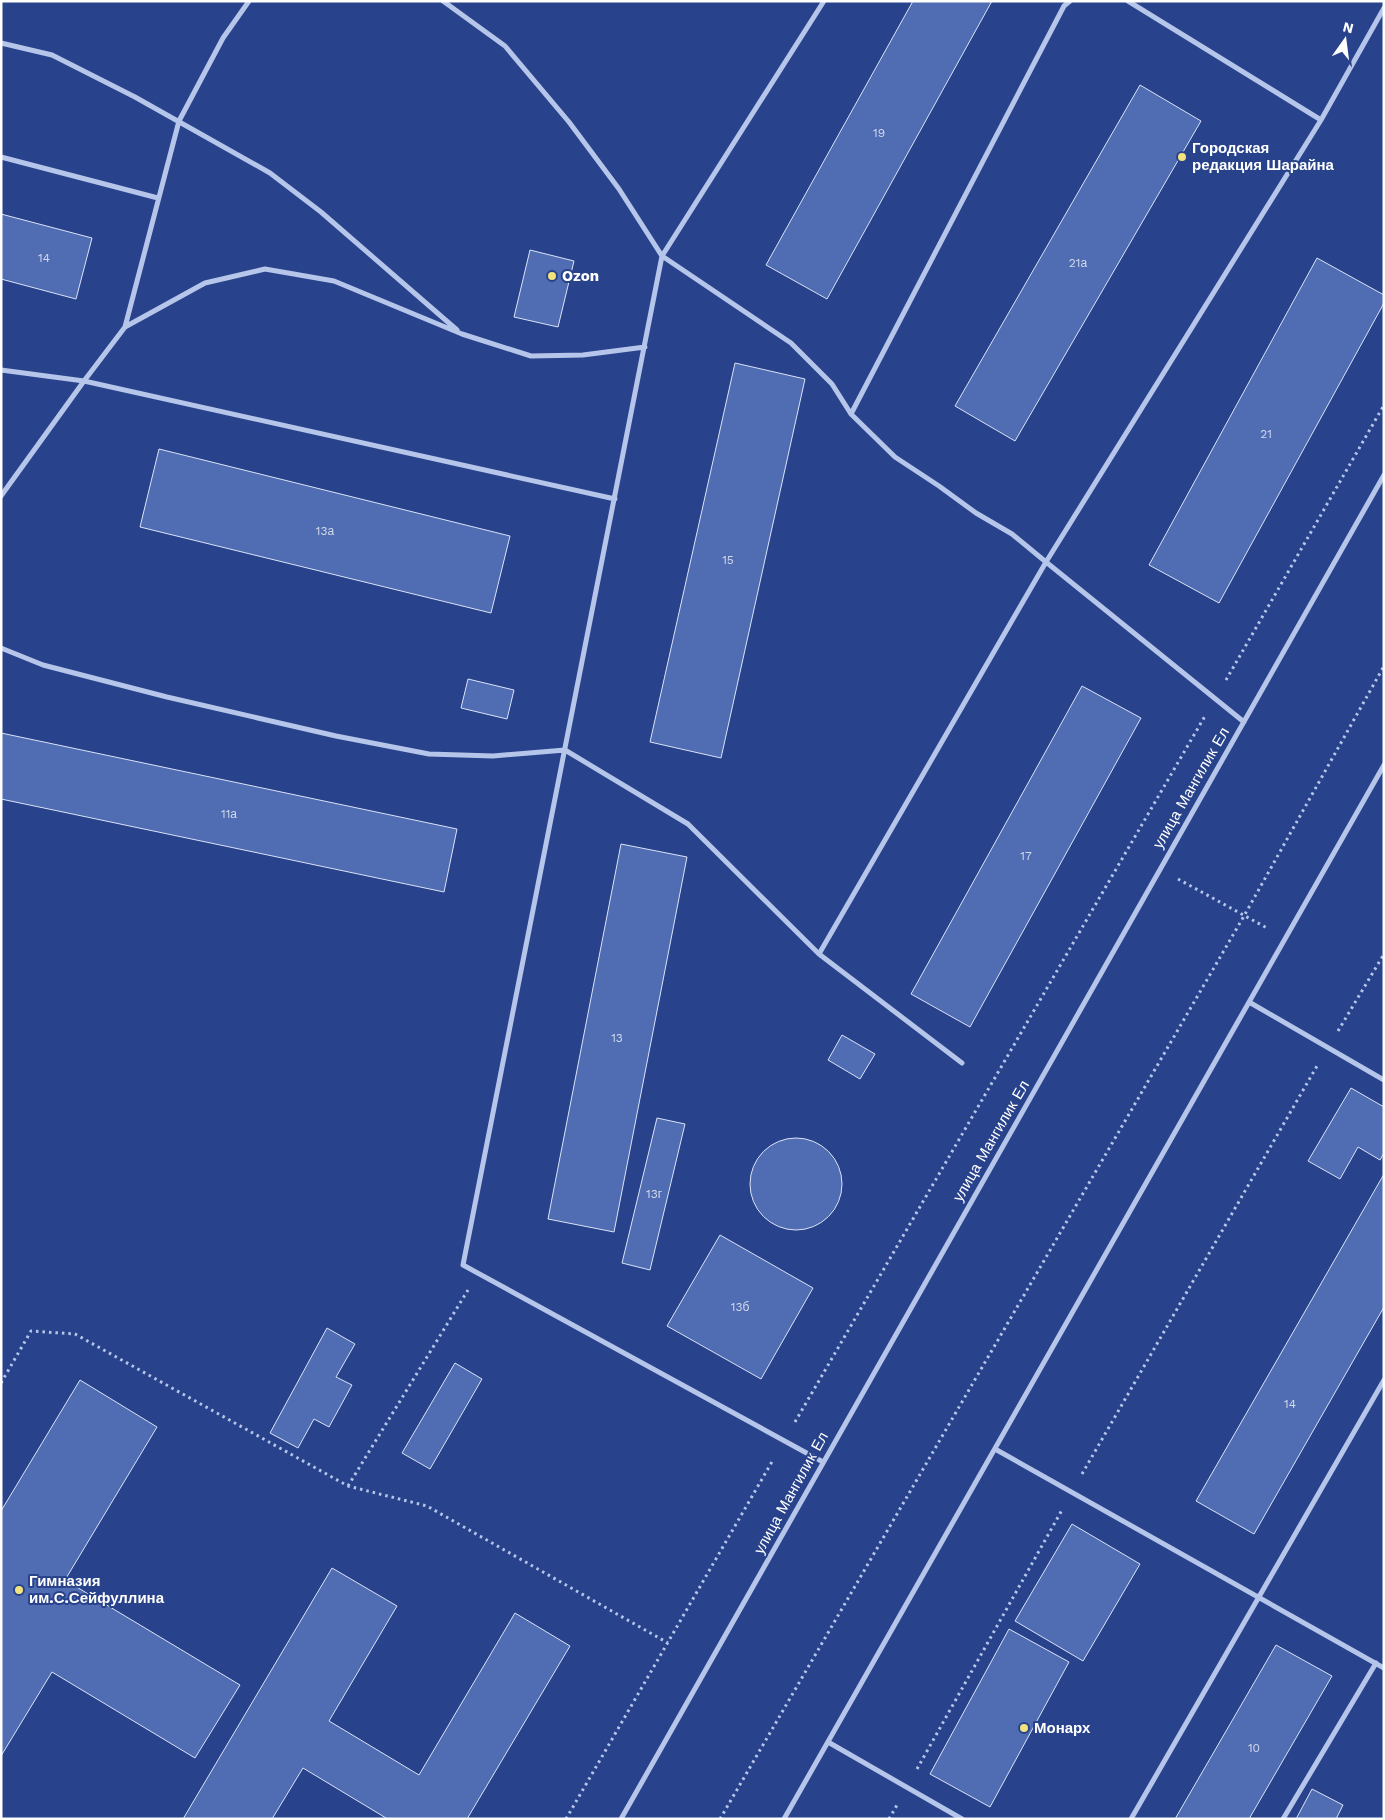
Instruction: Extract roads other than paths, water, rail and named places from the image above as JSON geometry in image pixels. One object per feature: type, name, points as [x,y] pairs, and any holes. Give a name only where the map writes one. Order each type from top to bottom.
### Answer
[{"type":"street","points":[[126,327],[179,121],[223,38],[248,1]]},
{"type":"street","points":[[443,1],[505,46],[569,122],[608,174],[662,256],[791,343],[832,384],[851,414],[895,457],[976,513],[1012,534],[1244,722]]},
{"type":"street","points":[[823,1462],[463,1265],[662,256],[824,1]]},
{"type":"street","points":[[851,414],[1064,6],[1070,1]]},
{"type":"street","points":[[1128,1],[1321,120]]},
{"type":"street","points":[[819,954],[1046,562],[1321,120],[1384,8]]},
{"type":"street","points":[[1,43],[52,55],[179,121],[270,173],[320,212],[462,334]]},
{"type":"street","points":[[1,157],[158,198]]},
{"type":"street","points":[[1,496],[84,381],[126,327],[205,282],[265,269],[334,281],[462,334],[531,356],[583,355],[645,347]]},
{"type":"street","points":[[1,370],[84,381],[615,498]]},
{"type":"street","name":"улица Мангилик Ел","points":[[621,1819],[1384,475]]},
{"type":"street","points":[[1,648],[43,665],[167,697],[336,736],[429,754],[493,756],[565,750],[688,824],[819,954],[962,1063]]},
{"type":"street","points":[[784,1819],[1384,764]]},
{"type":"street","points":[[1248,1002],[1384,1080]]},
{"type":"street","points":[[1131,1819],[1384,1380]]},
{"type":"street","points":[[995,1449],[1384,1668]]},
{"type":"street","points":[[1283,1819],[1376,1663]]},
{"type":"street","points":[[828,1742],[962,1819]]},
{"type":"place","name":"Городская редакция Шарайна","points":[[1182,157]]},
{"type":"place","name":"Ozon","points":[[552,276]]},
{"type":"place","name":"Гимназия им.С.Сейфуллина","points":[[19,1590]]},
{"type":"place","name":"Монарх","points":[[1024,1728]]}]
